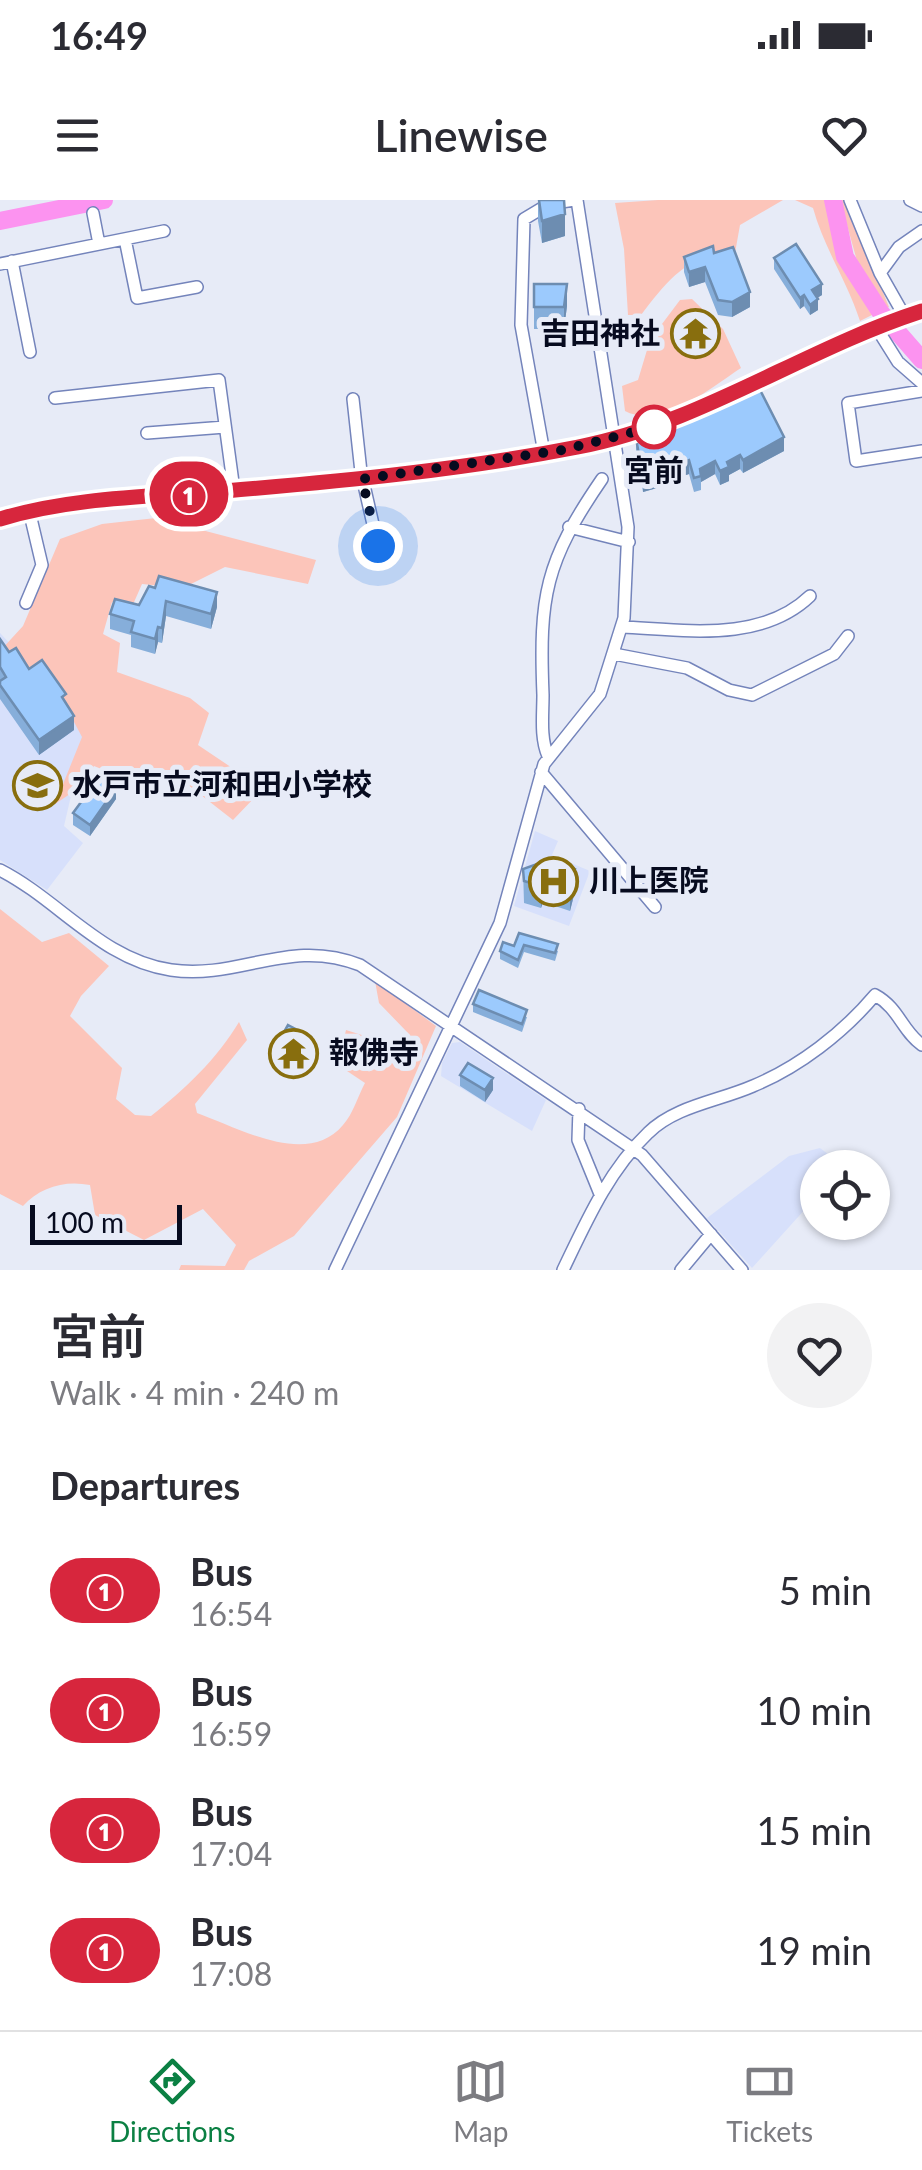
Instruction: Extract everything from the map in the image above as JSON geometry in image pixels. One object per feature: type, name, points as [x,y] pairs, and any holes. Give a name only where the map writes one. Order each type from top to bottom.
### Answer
[{"type":"main road","points":[[0,519],[29,510],[362,479],[615,439],[665,423],[819,349],[922,312]]},
{"type":"street","points":[[335,1270],[500,923],[540,772],[548,756],[590,710],[622,627],[630,542],[576,200],[549,204],[524,219],[520,325],[544,453]]},
{"type":"street","points":[[850,200],[902,318]]},
{"type":"street","points":[[910,200],[922,206]]},
{"type":"street","points":[[94,213],[99,244]]},
{"type":"street","points":[[30,352],[6,263],[164,231]]},
{"type":"street","points":[[880,273],[899,247],[922,232]]},
{"type":"street","points":[[125,239],[137,298],[198,287]]},
{"type":"street","points":[[878,327],[898,362],[922,383]]},
{"type":"street","points":[[54,398],[219,380],[234,490]]},
{"type":"street","points":[[922,391],[848,403],[856,461],[922,451]]},
{"type":"street","points":[[353,399],[362,479],[378,546]]},
{"type":"street","points":[[147,433],[226,426]]},
{"type":"street","points":[[548,756],[544,732],[543,606],[552,564],[569,527],[602,479]]},
{"type":"street","points":[[26,602],[42,565],[29,510]]},
{"type":"street","points":[[569,527],[630,542]]},
{"type":"street","points":[[622,627],[753,629],[798,608],[810,596]]},
{"type":"street","points":[[614,654],[688,668],[729,690],[752,696],[834,654],[848,636]]},
{"type":"street","points":[[540,772],[655,907]]},
{"type":"street","points":[[0,870],[46,898],[101,943],[140,962],[170,970],[207,971],[291,954],[328,956],[360,965],[635,1149],[742,1270]]},
{"type":"street","points":[[563,1270],[600,1194],[648,1132],[677,1113],[756,1086],[829,1040],[875,995],[898,1010],[910,1036],[922,1046]]},
{"type":"street","points":[[579,1109],[578,1140],[600,1194]]},
{"type":"street","points":[[681,1270],[711,1234]]},
{"type":"shaded area","points":[[783,200],[740,225],[735,253],[692,263],[670,280],[641,315],[628,315],[624,249],[615,203]]},
{"type":"shaded area","points":[[795,200],[827,200],[839,256],[874,314],[860,321],[813,208]]},
{"type":"shaded area","points":[[840,200],[845,200],[889,307],[886,309],[859,268]]},
{"type":"shaded area","points":[[692,299],[723,329],[741,368],[670,411],[639,415],[625,411],[622,386],[638,380],[650,340],[680,300]]},
{"type":"shaded area","points":[[156,518],[316,560],[308,584],[225,567],[183,588],[142,584],[131,609],[112,602],[103,634],[120,643],[117,672],[190,698],[209,713],[198,745],[259,786],[258,794],[233,820],[178,777],[149,788],[94,766],[82,786],[55,804],[82,737],[46,669],[30,669],[0,651],[23,626],[60,539],[102,524]]},
{"type":"shaded area","name":"水戸市立河和田小学校","points":[[0,633],[80,718],[83,744],[64,826],[83,843],[47,890],[0,860]]},
{"type":"shaded area","name":"川上医院","points":[[535,831],[558,841],[552,855],[590,871],[569,926],[514,906]]},
{"type":"shaded area","points":[[0,909],[42,942],[69,933],[109,966],[81,996],[70,1016],[122,1068],[116,1099],[135,1115],[151,1116],[176,1095],[210,1061],[239,1022],[247,1040],[195,1104],[197,1113],[272,1141],[311,1143],[328,1137],[343,1125],[365,1083],[338,1065],[346,1030],[387,1043],[408,1033],[379,1003],[375,981],[436,1026],[397,1117],[294,1236],[249,1261],[244,1270],[179,1270],[181,1265],[225,1266],[236,1245],[203,1209],[144,1240],[95,1215],[90,1185],[54,1186],[23,1206],[0,1194]]},
{"type":"shaded area","points":[[460,1042],[546,1100],[532,1131],[441,1076],[442,1063],[452,1043]]},
{"type":"shaded area","points":[[800,1153],[800,1215],[752,1268],[707,1218],[789,1156]]},
{"type":"building","points":[[539,200],[564,200],[565,214],[542,221]]},
{"type":"building","points":[[796,244],[822,284],[812,290],[818,299],[810,305],[804,295],[800,298],[774,258]]},
{"type":"building","points":[[713,246],[714,253],[733,247],[750,292],[732,302],[718,300],[705,267],[689,272],[684,257]]},
{"type":"building","points":[[534,284],[567,284],[564,307],[534,307]]},
{"type":"building","points":[[699,313],[706,318],[701,325],[707,330],[702,337],[683,324]]},
{"type":"building","points":[[755,380],[784,437],[743,460],[740,455],[720,471],[715,461],[700,469],[701,476],[694,478],[689,460],[643,478],[636,438]]},
{"type":"building","points":[[159,576],[217,592],[211,614],[166,601],[162,628],[158,627],[155,639],[131,632],[134,621],[110,614],[115,599],[139,605],[149,586],[155,588]]},
{"type":"building","points":[[0,639],[9,652],[16,648],[29,669],[42,660],[66,694],[62,697],[74,716],[39,740],[0,685],[6,677],[0,667]]},
{"type":"building","points":[[99,776],[116,788],[90,825],[73,813],[87,794],[82,790]]},
{"type":"building","points":[[548,860],[575,869],[570,889],[543,880],[541,886],[524,881],[523,869]]},
{"type":"building","points":[[519,933],[558,944],[555,953],[524,945],[518,960],[500,951],[503,942],[514,946]]},
{"type":"building","points":[[479,990],[527,1010],[522,1024],[473,1004]]},
{"type":"building","points":[[288,1025],[311,1037],[299,1061],[275,1048]]},
{"type":"building","points":[[468,1063],[493,1078],[485,1090],[460,1075]]},
{"type":"waterway","points":[[0,221],[104,200]]},
{"type":"waterway","points":[[833,200],[845,257],[881,313],[922,360]]},
{"type":"bus line","name":"①","points":[[0,519],[64,504],[362,479],[593,444],[665,423],[819,349],[922,311]]},
{"type":"place","name":"吉田神社","points":[[695,334]]},
{"type":"place","name":"宮前","points":[[654,427]]},
{"type":"place","name":"水戸市立河和田小学校","points":[[37,785]]},
{"type":"place","name":"川上医院","points":[[554,881]]},
{"type":"place","name":"報佛寺","points":[[294,1053]]},
{"type":"route","points":[[378,546],[362,479],[563,450],[654,427]]}]
